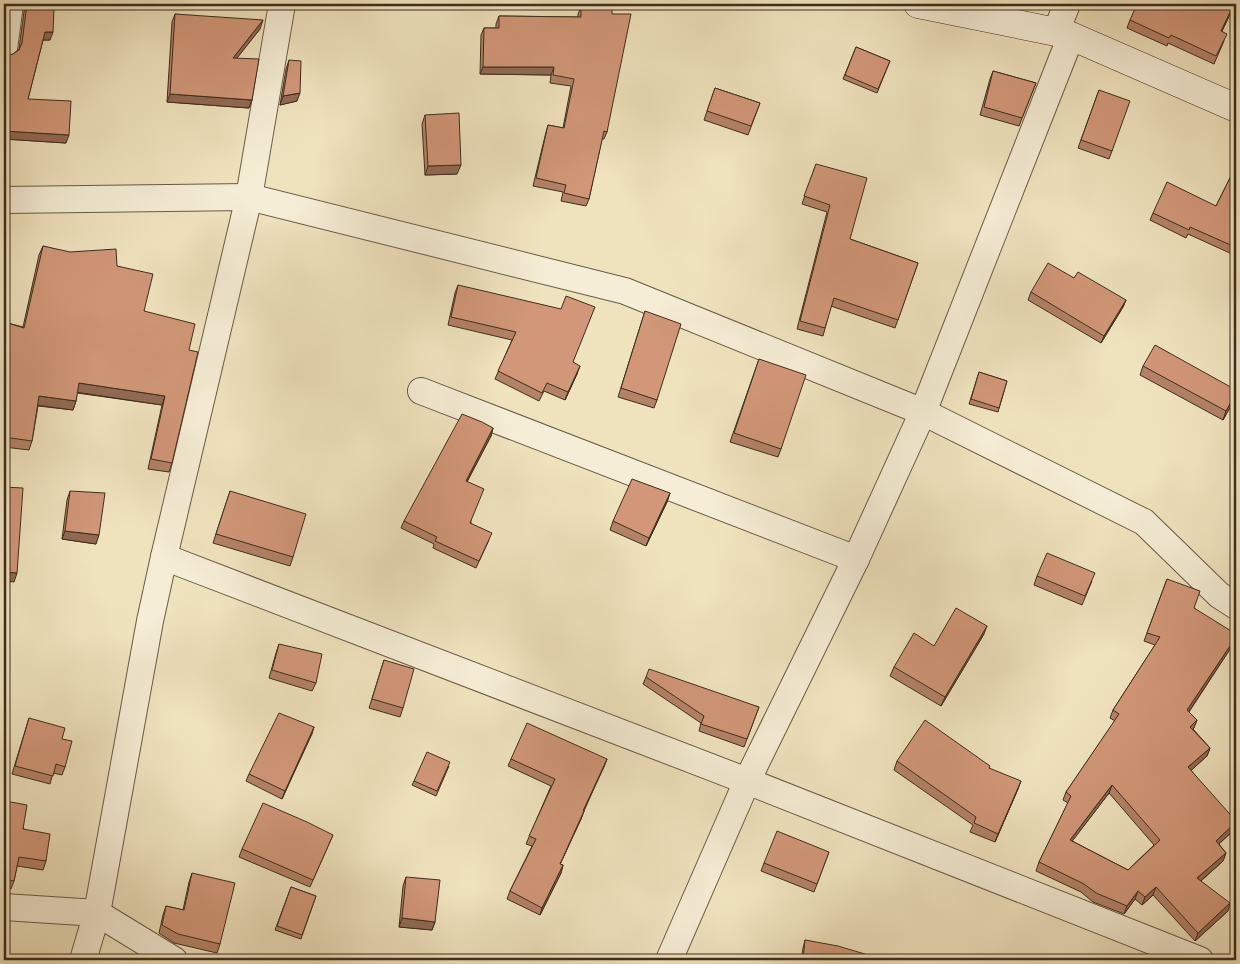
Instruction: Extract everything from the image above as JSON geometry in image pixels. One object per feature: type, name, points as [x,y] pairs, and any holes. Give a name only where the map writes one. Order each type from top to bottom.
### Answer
[{"type":"street","points":[[4,49],[10,4]]},
{"type":"street","points":[[83,960],[98,913],[150,621],[249,197],[282,4]]},
{"type":"street","points":[[918,4],[1063,34],[1236,108]]},
{"type":"street","points":[[669,960],[747,781],[856,559],[923,412],[1063,34],[1067,4]]},
{"type":"street","points":[[4,200],[249,197],[625,291],[923,412],[1144,522],[1219,594],[1236,606]]},
{"type":"street","points":[[421,391],[856,559]]},
{"type":"street","points":[[164,557],[747,781],[1200,960]]},
{"type":"street","points":[[4,907],[98,913],[174,960]]},
{"type":"building","points":[[27,4],[31,4],[30,7],[54,8],[53,32],[45,32],[28,99],[71,101],[69,135],[4,131],[4,55],[13,54],[19,50],[22,43]]},
{"type":"building","points":[[1137,4],[1234,4],[1221,31],[1227,34],[1216,56],[1171,35],[1169,38],[1130,20]]},
{"type":"building","points":[[612,6],[612,14],[631,14],[607,132],[604,131],[589,199],[564,193],[566,185],[536,178],[548,125],[564,128],[574,79],[553,75],[554,67],[483,67],[484,28],[499,28],[499,16],[581,17],[581,7]]},
{"type":"building","points":[[175,14],[263,20],[233,58],[259,59],[252,100],[170,94]]},
{"type":"building","points":[[856,47],[890,61],[878,89],[845,75]]},
{"type":"building","points":[[289,60],[301,61],[300,93],[283,96]]},
{"type":"building","points":[[993,71],[1036,83],[1022,118],[984,107]]},
{"type":"building","points":[[715,88],[760,103],[751,126],[707,111]]},
{"type":"building","points":[[1099,90],[1130,101],[1112,151],[1081,140]]},
{"type":"building","points":[[459,113],[461,165],[428,166],[425,115]]},
{"type":"building","points":[[816,164],[867,178],[850,239],[918,263],[898,320],[834,298],[825,328],[800,321],[830,205],[804,196]]},
{"type":"building","points":[[1236,166],[1235,247],[1190,227],[1189,230],[1153,213],[1167,182],[1216,206]]},
{"type":"building","points":[[43,246],[70,252],[116,249],[117,266],[153,274],[144,311],[195,324],[189,350],[198,352],[172,463],[151,459],[165,396],[79,383],[76,401],[39,396],[32,441],[4,437],[4,322],[24,328]]},
{"type":"building","points":[[1048,263],[1074,278],[1078,272],[1126,300],[1104,336],[1031,292]]},
{"type":"building","points":[[458,285],[561,309],[566,296],[595,307],[573,362],[580,366],[568,392],[547,383],[542,393],[498,371],[516,332],[451,317]]},
{"type":"building","points":[[645,311],[681,324],[657,400],[621,388]]},
{"type":"building","points":[[1155,345],[1236,390],[1226,411],[1143,366]]},
{"type":"building","points":[[759,359],[806,375],[781,449],[734,433]]},
{"type":"building","points":[[979,372],[1007,381],[999,408],[971,399]]},
{"type":"building","points":[[462,414],[493,428],[466,481],[484,489],[470,523],[492,533],[479,561],[435,541],[437,537],[404,521]]},
{"type":"building","points":[[632,479],[670,493],[649,538],[613,521]]},
{"type":"building","points":[[4,487],[23,488],[17,573],[4,572]]},
{"type":"building","points":[[70,491],[105,493],[99,535],[65,531]]},
{"type":"building","points":[[230,491],[306,514],[293,557],[216,534]]},
{"type":"building","points":[[1047,553],[1095,573],[1085,596],[1037,576]]},
{"type":"building","points":[[1167,579],[1200,591],[1194,608],[1236,634],[1236,637],[1187,710],[1197,720],[1190,727],[1210,748],[1188,767],[1236,821],[1216,841],[1226,853],[1197,878],[1230,903],[1198,933],[1156,887],[1145,897],[1138,891],[1127,906],[1096,893],[1084,884],[1039,862],[1071,796],[1066,792],[1119,714],[1113,710],[1160,637],[1147,633]],"holes":[[[1112,785],[1160,840],[1128,870],[1070,840]]]},
{"type":"building","points":[[956,608],[987,626],[945,697],[894,667],[914,633],[934,646]]},
{"type":"building","points":[[279,644],[322,654],[316,683],[272,670]]},
{"type":"building","points":[[384,660],[414,669],[403,708],[372,699]]},
{"type":"building","points":[[649,669],[759,707],[747,739],[701,724],[704,716],[646,677]]},
{"type":"building","points":[[279,713],[314,727],[285,791],[249,774]]},
{"type":"building","points":[[29,718],[65,728],[62,739],[72,741],[65,767],[56,764],[53,776],[15,766]]},
{"type":"building","points":[[925,720],[990,766],[989,768],[1021,781],[998,834],[974,823],[976,817],[897,761]]},
{"type":"building","points":[[527,723],[607,759],[560,864],[563,865],[542,908],[510,891],[536,839],[529,836],[555,779],[511,759]]},
{"type":"building","points":[[427,752],[450,762],[437,791],[414,781]]},
{"type":"building","points":[[5,801],[27,805],[23,829],[50,834],[46,861],[19,857],[14,881],[4,879]]},
{"type":"building","points":[[263,803],[333,835],[313,880],[242,849]]},
{"type":"building","points":[[777,831],[829,852],[817,884],[764,863]]},
{"type":"building","points":[[192,873],[235,883],[220,944],[178,934],[162,925],[166,906],[184,910]]},
{"type":"building","points":[[406,877],[440,880],[435,922],[402,918]]},
{"type":"building","points":[[291,887],[316,896],[302,935],[277,926]]},
{"type":"building","points":[[805,940],[838,946],[885,960],[803,960]]}]
